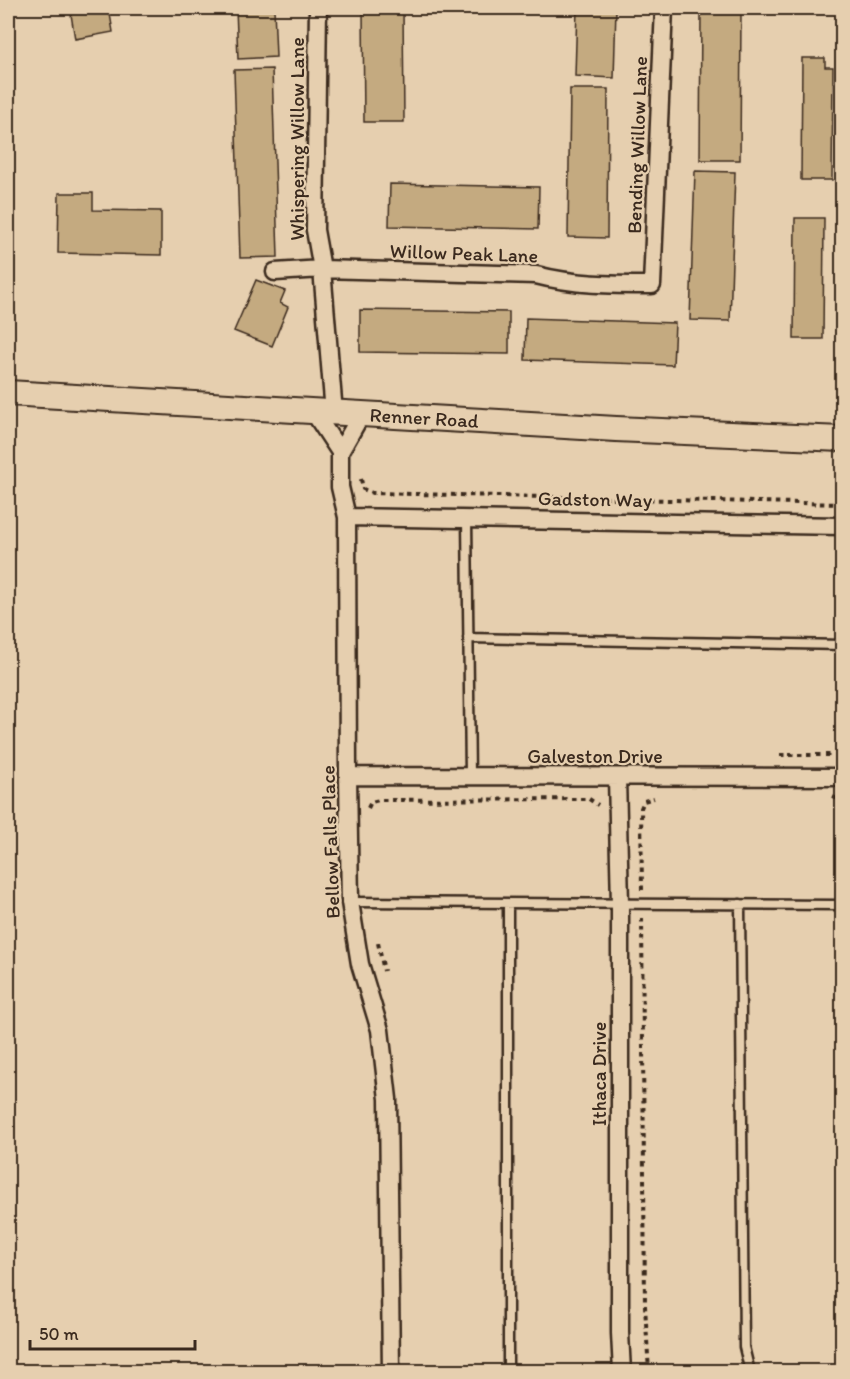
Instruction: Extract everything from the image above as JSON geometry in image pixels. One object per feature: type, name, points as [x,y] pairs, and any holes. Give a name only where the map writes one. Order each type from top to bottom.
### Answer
[{"type":"main road","name":"Renner Road","points":[[8,393],[361,415],[843,439]]},
{"type":"street","name":"Whispering Willow Lane","points":[[318,8],[315,231],[322,269],[323,412]]},
{"type":"street","name":"Bending Willow Lane","points":[[652,285],[664,8]]},
{"type":"street","name":"Willow Peak Lane","points":[[275,272],[322,269],[536,275],[558,281],[652,285]]},
{"type":"street","points":[[323,412],[340,452]]},
{"type":"street","name":"Bellow Falls Place","points":[[361,415],[340,452],[340,487],[347,517],[350,903],[360,964],[380,1030],[388,1099],[391,1371]]},
{"type":"street","name":"Gadston Way","points":[[347,517],[843,526]]},
{"type":"street","name":"Galveston Drive","points":[[348,776],[843,777]]},
{"type":"street","name":"Ithaca Drive","points":[[617,777],[620,904],[620,1333],[622,1371]]},
{"type":"lane","points":[[467,518],[470,776]]},
{"type":"lane","points":[[468,638],[843,645]]},
{"type":"lane","points":[[350,903],[843,905]]},
{"type":"lane","points":[[508,904],[508,1371]]},
{"type":"lane","points":[[740,904],[744,1347],[750,1371]]},
{"type":"path","points":[[361,473],[363,489],[372,493],[843,504]]},
{"type":"path","points":[[823,797],[834,797],[840,800],[843,806]]},
{"type":"path","points":[[649,1371],[646,1356],[645,1306],[641,808],[644,801],[651,798],[663,798]]},
{"type":"path","points":[[368,819],[368,808],[371,802],[379,800],[590,799],[596,801],[600,808]]},
{"type":"building","points":[[70,8],[109,8],[113,32],[75,39]]},
{"type":"building","points":[[236,8],[274,8],[276,57],[238,59]]},
{"type":"building","points":[[363,8],[403,8],[404,122],[364,122]]},
{"type":"building","points":[[577,8],[616,8],[614,78],[575,76]]},
{"type":"building","points":[[701,11],[741,11],[740,160],[700,160]]},
{"type":"building","points":[[802,58],[825,58],[825,67],[833,67],[832,180],[801,180]]},
{"type":"building","points":[[272,69],[278,257],[240,258],[234,70]]},
{"type":"building","points":[[570,89],[608,89],[607,238],[568,237]]},
{"type":"building","points":[[695,171],[735,172],[730,321],[690,320]]},
{"type":"building","points":[[390,184],[539,187],[538,229],[389,226]]},
{"type":"building","points":[[59,193],[93,193],[93,210],[161,211],[161,255],[58,253]]},
{"type":"building","points":[[795,218],[824,218],[823,339],[794,339]]},
{"type":"building","points":[[256,280],[285,291],[280,303],[288,307],[272,346],[234,331]]},
{"type":"building","points":[[360,310],[509,312],[509,354],[360,352]]},
{"type":"building","points":[[526,318],[675,323],[673,365],[525,360]]}]
